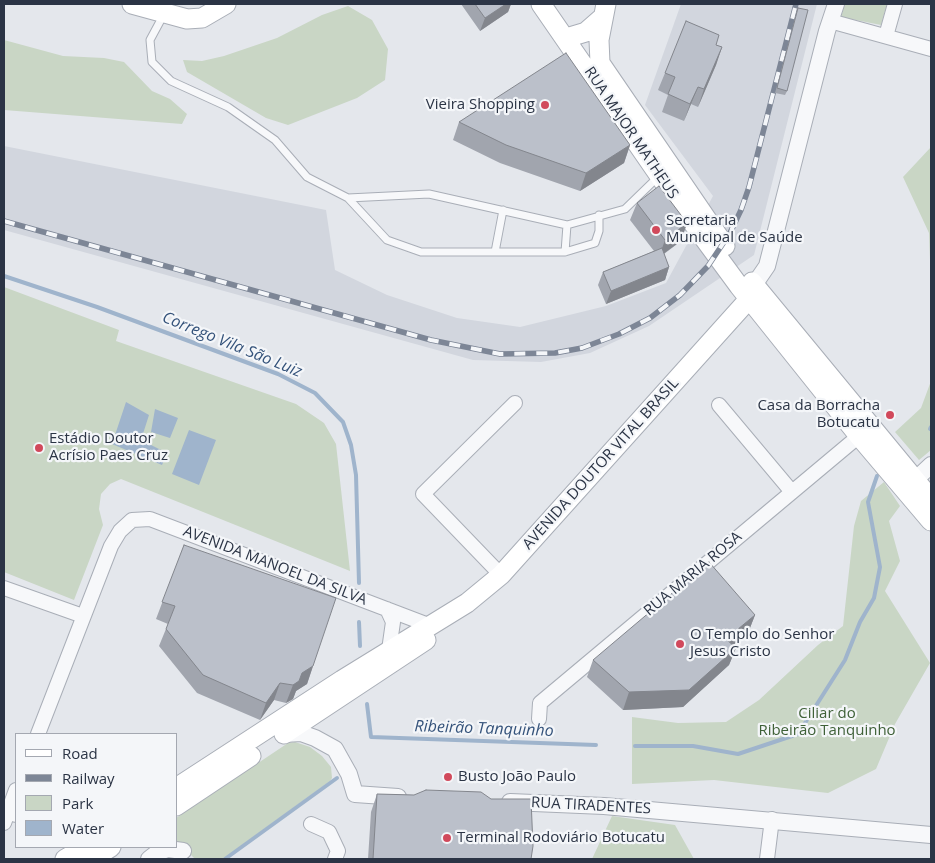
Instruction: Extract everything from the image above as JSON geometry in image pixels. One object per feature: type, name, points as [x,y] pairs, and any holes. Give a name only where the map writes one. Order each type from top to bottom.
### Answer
[{"type":"main road","points":[[132,4],[187,19],[202,18],[226,4]]},
{"type":"main road","name":"RUA MAJOR MATHEUS","points":[[541,4],[660,176],[747,290]]},
{"type":"main road","points":[[566,38],[586,32],[604,11]]},
{"type":"main road","name":"RUA MAJOR MATHEUS","points":[[604,11],[599,40],[600,64],[747,290]]},
{"type":"main road","points":[[747,290],[859,436],[931,521]]},
{"type":"main road","points":[[747,290],[830,374],[931,499]]},
{"type":"main road","name":"AVENIDA DOUTOR VITAL BRASIL","points":[[388,656],[431,626],[468,604],[501,575],[747,290]]},
{"type":"main road","points":[[178,805],[368,679],[388,656]]},
{"type":"main road","points":[[178,787],[342,680],[388,656]]},
{"type":"main road","points":[[65,859],[84,848]]},
{"type":"main road","points":[[92,859],[109,848]]},
{"type":"street","points":[[747,290],[767,266],[836,4]]},
{"type":"street","points":[[886,36],[895,4]]},
{"type":"street","points":[[830,21],[931,49]]},
{"type":"street","points":[[501,575],[423,494],[515,403]]},
{"type":"street","points":[[719,405],[792,492]]},
{"type":"street","name":"RUA MARIA ROSA","points":[[538,719],[540,703],[859,436]]},
{"type":"street","points":[[915,480],[931,465]]},
{"type":"street","name":"AVENIDA MANOEL DA SILVA","points":[[83,616],[120,531],[132,520],[150,519],[431,626]]},
{"type":"street","points":[[4,588],[83,616],[38,733]]},
{"type":"street","points":[[387,609],[393,622],[388,656]]},
{"type":"street","points":[[284,734],[301,733],[316,738],[335,749],[350,774],[355,794],[415,797]]},
{"type":"street","points":[[8,815],[15,793]]},
{"type":"street","name":"RUA TIRADENTES","points":[[494,801],[604,806],[772,819],[931,835]]},
{"type":"street","points":[[767,859],[772,819]]},
{"type":"street","points":[[311,824],[329,832],[338,851],[335,859]]},
{"type":"street","points":[[149,859],[163,851],[184,851]]},
{"type":"lane","points":[[164,14],[150,40],[152,62],[171,81],[228,107],[274,140],[307,177],[348,198],[387,240],[402,247],[421,252],[565,252],[595,243],[599,231],[599,215]]},
{"type":"lane","points":[[348,198],[429,194],[568,225],[625,209],[660,176]]},
{"type":"lane","points":[[494,252],[503,210]]},
{"type":"lane","points":[[565,252],[568,225]]},
{"type":"shaded area","points":[[681,4],[817,4],[754,255],[649,326],[590,353],[541,362],[473,360],[4,230],[4,146],[326,210],[335,270],[387,295],[457,318],[520,327],[606,306],[666,283],[713,196],[645,105]]},
{"type":"green space","points":[[845,4],[887,4],[881,25],[841,17]]},
{"type":"green space","points":[[348,6],[372,20],[388,49],[385,80],[357,98],[288,125],[266,118],[187,72],[183,60],[202,61],[224,56],[277,38],[322,15]]},
{"type":"green space","points":[[4,40],[63,56],[104,58],[124,62],[152,91],[170,99],[187,114],[182,124],[4,110]]},
{"type":"green space","points":[[931,147],[931,286],[929,233],[903,177]]},
{"type":"green space","points":[[4,287],[119,330],[116,341],[296,404],[324,423],[336,444],[350,571],[121,479],[110,484],[101,494],[99,509],[103,525],[74,600],[4,572]]},
{"type":"green space","points":[[931,381],[931,450],[919,460],[895,432],[921,408]]},
{"type":"green space","name":"Ciliar do Ribeirão Tanquinho","points":[[884,482],[900,506],[889,521],[900,561],[885,591],[930,663],[895,724],[876,769],[828,793],[714,780],[632,784],[632,717],[678,723],[726,722],[759,700],[818,645],[843,626],[854,526],[861,501]]},
{"type":"green space","points":[[295,742],[310,747],[322,756],[331,767],[332,778],[330,781],[223,859],[195,859],[178,842],[178,817],[288,743]]},
{"type":"green space","points":[[612,816],[675,825],[694,859],[592,859]]},
{"type":"water","points":[[126,402],[149,415],[141,440],[167,453],[162,465],[112,444]]},
{"type":"water","points":[[155,409],[178,418],[170,438],[151,432]]},
{"type":"water","points":[[189,430],[216,440],[199,485],[172,474]]},
{"type":"building","points":[[475,4],[506,4],[485,18]]},
{"type":"building","points":[[798,8],[808,10],[787,91],[777,88]]},
{"type":"building","points":[[686,21],[719,35],[716,45],[722,47],[704,89],[698,87],[690,104],[668,94],[675,77],[665,73]]},
{"type":"building","name":"Vieira Shopping","points":[[566,53],[630,145],[586,173],[506,145],[459,122]]},
{"type":"building","points":[[659,186],[687,223],[665,240],[637,203]]},
{"type":"building","points":[[662,248],[669,267],[611,291],[603,272]]},
{"type":"building","points":[[184,545],[336,598],[313,666],[302,673],[299,681],[293,685],[280,683],[266,703],[203,675],[166,629],[175,606],[162,602]]},
{"type":"building","name":"O Templo do Senhor Jesus Cristo","points":[[709,562],[755,615],[726,639],[736,648],[689,690],[629,692],[593,660]]},
{"type":"building","name":"Terminal Rodoviário Botucatu","points":[[426,790],[481,792],[491,799],[531,799],[533,846],[531,859],[373,859],[377,794],[414,795]]},
{"type":"waterway","name":"Corrego Vila São Luiz","points":[[4,276],[97,307],[278,374],[315,393],[343,422],[351,445],[356,475],[359,583]]},
{"type":"waterway","name":"Ribeirão Tanquinho","points":[[635,746],[693,746],[738,754],[798,734],[845,660],[860,622],[874,598],[880,567],[868,502],[877,476]]},
{"type":"waterway","name":"Corrego Vila São Luiz","points":[[359,622],[360,646]]},
{"type":"waterway","name":"Ribeirão Tanquinho","points":[[367,704],[371,737],[596,745]]},
{"type":"waterway","name":"Ribeirão Tanquinho","points":[[225,859],[337,778]]},
{"type":"railway","points":[[4,221],[431,340],[500,354],[555,353],[582,348],[619,334],[650,318],[680,295],[708,266],[730,233],[749,187],[796,4]]},
{"type":"place","name":"Vieira Shopping","points":[[545,105]]},
{"type":"place","name":"Secretaria Municipal de Saúde","points":[[656,230]]},
{"type":"place","name":"Casa da Borracha Botucatu","points":[[890,415]]},
{"type":"place","name":"Estádio Doutor Acrísio Paes Cruz","points":[[39,448]]},
{"type":"place","name":"O Templo do Senhor Jesus Cristo","points":[[680,644]]},
{"type":"place","name":"Busto João Paulo","points":[[448,777]]},
{"type":"place","name":"Terminal Rodoviário Botucatu","points":[[447,838]]}]
